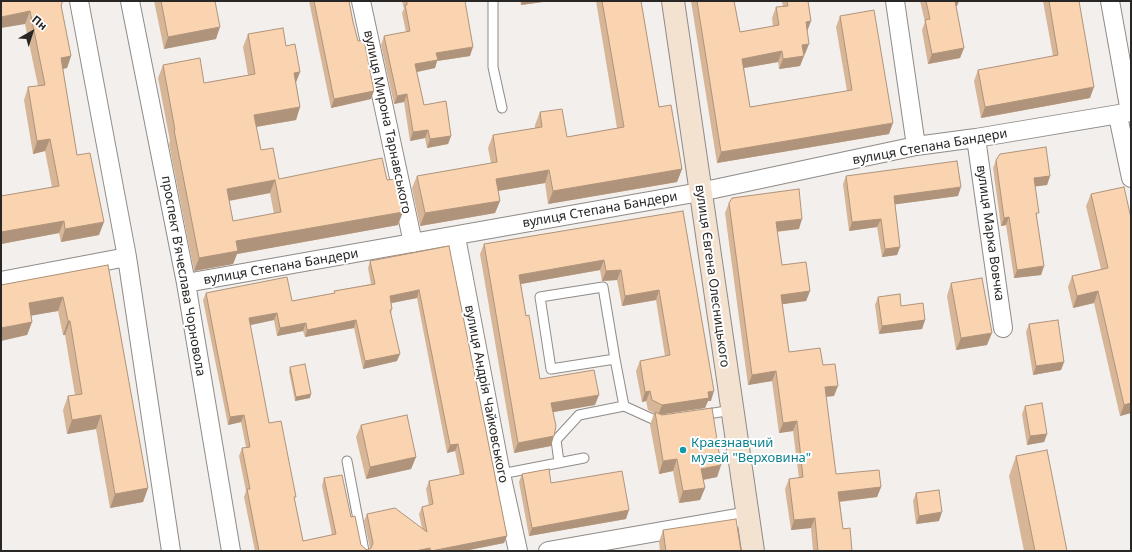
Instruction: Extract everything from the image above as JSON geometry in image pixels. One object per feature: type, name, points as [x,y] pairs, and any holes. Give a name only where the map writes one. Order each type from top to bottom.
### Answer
[{"type":"street","points":[[79,1],[127,257],[171,551]]},
{"type":"street","name":"проспект Вʼячеслава Чорновола","points":[[130,1],[186,283],[231,551]]},
{"type":"street","name":"вулиця Мирона Тарнавського","points":[[361,1],[412,243]]},
{"type":"street","name":"вулиця Євгена Олесницького","points":[[673,1],[753,551]]},
{"type":"street","points":[[895,1],[916,146]]},
{"type":"street","points":[[1110,1],[1126,113],[1131,178]]},
{"type":"street","name":"вулиця Степана Бандери","points":[[186,283],[412,243],[456,237],[700,192],[916,146],[976,138],[1126,113]]},
{"type":"street","name":"вулиця Марка Вовчка","points":[[976,138],[1003,328]]},
{"type":"street","name":"вулиця Андрія Чайковського","points":[[456,237],[501,474],[518,551]]},
{"type":"street","points":[[1,281],[127,257]]},
{"type":"street","points":[[548,551],[748,516]]},
{"type":"lane","points":[[493,1],[494,67],[502,108]]},
{"type":"lane","points":[[615,359],[552,369],[540,297],[603,287],[624,406]]},
{"type":"lane","points":[[559,462],[556,440],[579,414],[624,406],[657,421],[672,419]]},
{"type":"lane","points":[[695,416],[732,410]]},
{"type":"lane","points":[[501,474],[584,458]]},
{"type":"lane","points":[[347,461],[364,551]]},
{"type":"building","points":[[1,1],[62,1],[61,5],[71,56],[61,58],[77,155],[90,153],[104,222],[65,229],[64,221],[1,232],[1,196],[59,186],[50,139],[37,141],[28,87],[45,85],[30,11],[1,17]]},
{"type":"building","points":[[161,1],[215,1],[220,27],[168,37]]},
{"type":"building","points":[[314,1],[349,1],[358,41],[364,40],[374,91],[334,99]]},
{"type":"building","points":[[407,1],[465,1],[473,47],[436,53],[438,60],[415,64],[424,105],[446,101],[451,136],[430,139],[428,130],[413,132],[407,94],[397,96],[384,36],[410,31],[405,5],[407,5]]},
{"type":"building","points":[[602,1],[641,1],[659,107],[671,105],[682,169],[553,191],[549,170],[496,179],[500,201],[425,213],[417,176],[497,162],[493,135],[542,127],[540,112],[562,109],[567,137],[624,127]]},
{"type":"building","points":[[697,1],[734,1],[740,32],[779,25],[776,7],[788,6],[787,1],[808,1],[811,21],[806,22],[809,44],[802,45],[804,56],[783,59],[782,51],[742,59],[750,107],[852,90],[840,16],[874,10],[893,123],[721,152]]},
{"type":"building","points":[[926,1],[955,1],[964,48],[932,54],[925,20],[930,19]]},
{"type":"building","points":[[1049,1],[1079,1],[1094,87],[985,107],[978,70],[1058,55]]},
{"type":"building","points":[[283,28],[286,46],[295,44],[300,72],[294,73],[300,107],[254,115],[261,150],[273,148],[279,179],[382,158],[387,180],[396,179],[403,212],[236,241],[238,251],[199,258],[163,65],[200,58],[204,83],[255,74],[248,34]],"holes":[[[275,180],[281,212],[233,221],[227,189]]]},
{"type":"building","points":[[1046,147],[1050,176],[1034,178],[1039,213],[1036,213],[1044,266],[1017,270],[1009,217],[1004,218],[996,160],[1000,154]]},
{"type":"building","points":[[957,161],[961,187],[894,196],[900,247],[885,249],[881,219],[852,222],[846,176]]},
{"type":"building","points":[[1124,187],[1131,218],[1131,403],[1124,405],[1098,291],[1077,296],[1072,276],[1108,268],[1091,194]]},
{"type":"building","points":[[799,189],[802,219],[776,222],[782,265],[806,262],[810,291],[781,295],[789,352],[820,348],[823,365],[835,364],[838,386],[825,387],[836,474],[879,470],[881,487],[838,492],[843,529],[850,528],[852,551],[818,551],[815,518],[794,520],[789,479],[803,477],[797,421],[783,423],[776,371],[752,375],[729,203],[732,198]]},
{"type":"building","points":[[683,211],[714,391],[708,392],[709,398],[662,405],[652,400],[650,391],[645,392],[640,361],[670,355],[659,290],[625,296],[621,270],[606,271],[604,260],[519,275],[526,316],[529,315],[540,379],[594,370],[599,395],[551,403],[556,426],[554,436],[518,443],[484,244]]},
{"type":"building","points":[[449,246],[507,536],[431,551],[430,548],[415,551],[259,551],[247,489],[250,489],[242,448],[250,447],[244,415],[230,417],[206,293],[287,277],[292,301],[335,293],[334,291],[375,284],[370,261]],"holes":[[[419,290],[450,445],[458,444],[464,474],[429,481],[433,504],[422,507],[427,532],[395,508],[367,514],[373,543],[371,548],[367,550],[361,545],[355,516],[351,517],[342,475],[324,478],[336,534],[303,541],[281,421],[269,423],[249,318],[277,313],[280,328],[306,323],[307,330],[356,320],[365,361],[400,354],[390,310],[392,309],[390,296]]]},
{"type":"building","points":[[108,265],[148,488],[115,494],[101,415],[72,420],[68,396],[82,394],[70,321],[68,321],[63,297],[29,303],[32,322],[1,328],[1,285]]},
{"type":"building","points":[[982,278],[992,333],[961,338],[951,283]]},
{"type":"building","points":[[900,294],[901,306],[923,303],[925,320],[882,326],[878,297]]},
{"type":"building","points":[[1058,320],[1064,362],[1036,366],[1029,324]]},
{"type":"building","points":[[305,364],[311,394],[296,397],[290,367]]},
{"type":"building","points":[[1042,403],[1047,434],[1030,436],[1025,406]]},
{"type":"building","name":"Краєзнавчий музей \"Верховина\"","points":[[712,408],[721,465],[701,469],[705,488],[683,491],[677,459],[663,461],[655,412],[662,415]]},
{"type":"building","points":[[407,415],[416,457],[370,467],[361,425]]},
{"type":"building","points":[[1047,450],[1067,551],[1035,551],[1016,456]]},
{"type":"building","points":[[549,469],[551,483],[622,471],[629,510],[532,528],[522,474]]},
{"type":"building","points":[[939,490],[942,512],[919,516],[916,493]]},
{"type":"building","points":[[736,519],[741,551],[666,551],[663,530]]},
{"type":"place","name":"Краєзнавчий музей \"Верховина\"","points":[[683,450]]}]
